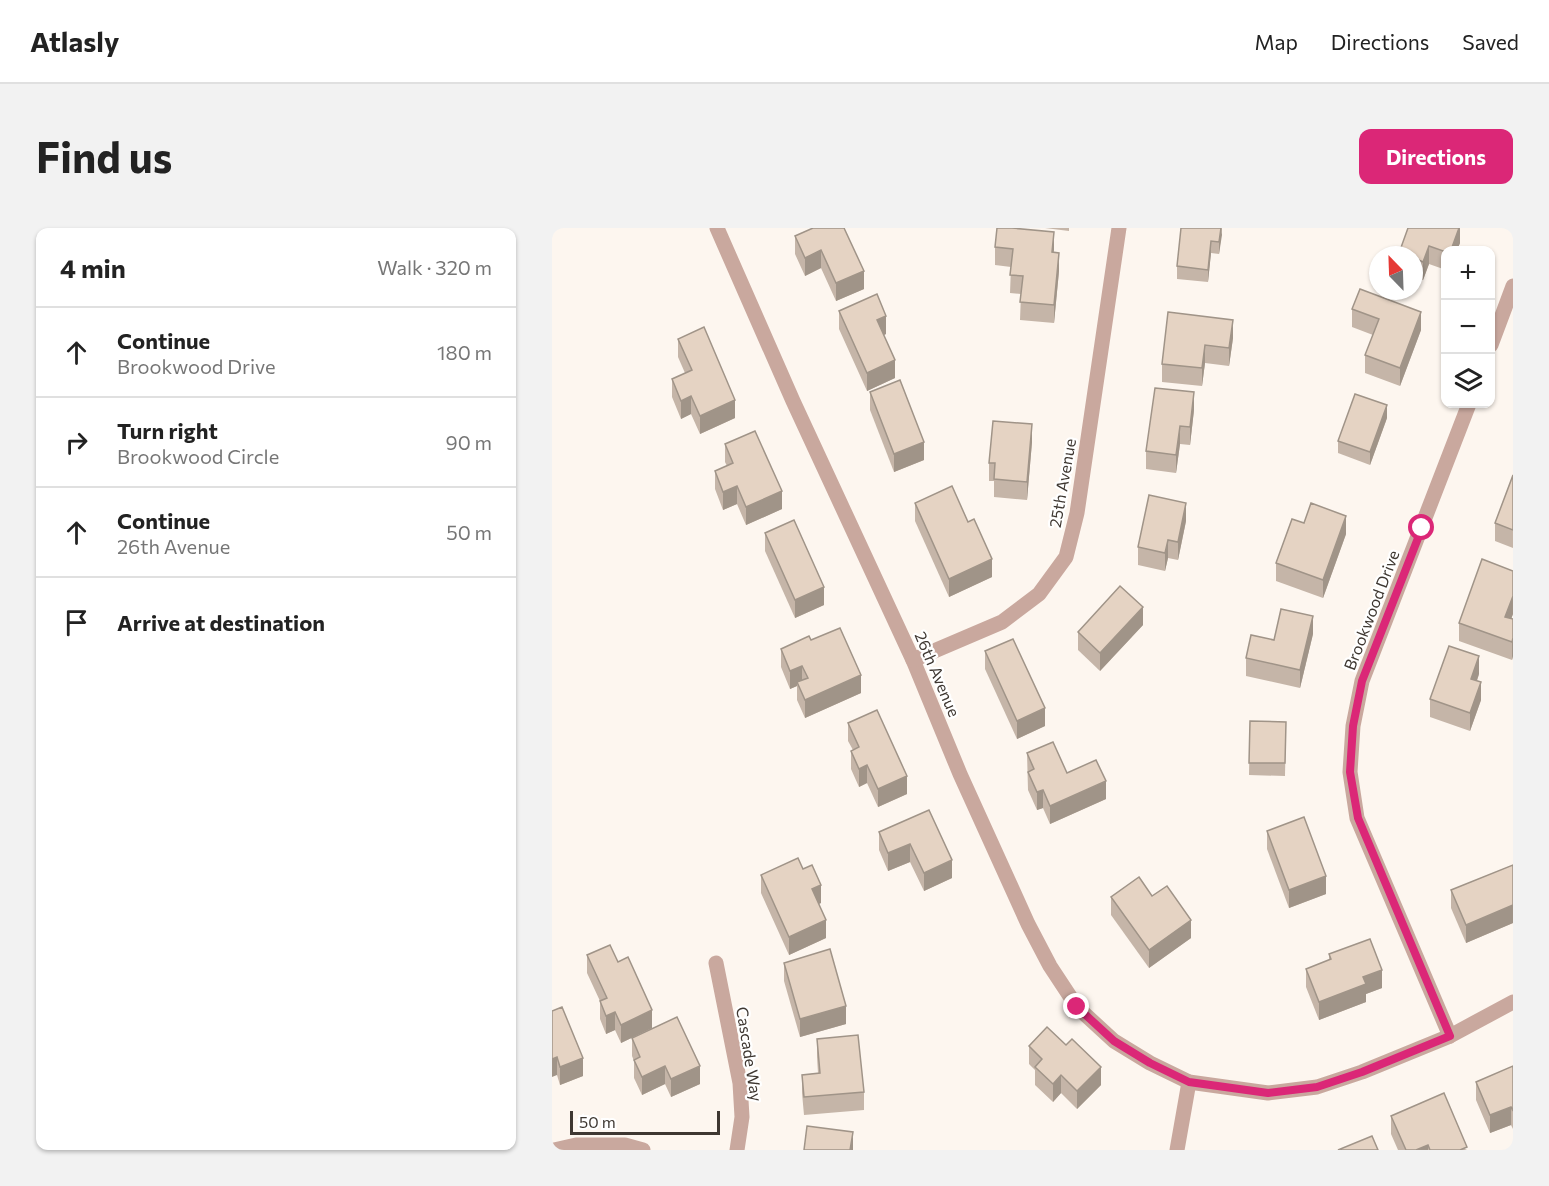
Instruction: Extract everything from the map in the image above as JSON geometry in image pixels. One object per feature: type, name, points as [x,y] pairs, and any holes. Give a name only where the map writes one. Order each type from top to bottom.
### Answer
[{"type":"street","name":"26th Avenue","points":[[717,228],[793,401],[913,660],[960,774],[1028,924],[1050,966],[1077,1007],[1114,1041],[1150,1063],[1189,1082],[1268,1093],[1317,1087],[1362,1072],[1450,1036],[1513,1002]]},
{"type":"street","name":"25th Avenue","points":[[913,660],[1002,622],[1039,594],[1066,557],[1077,513],[1119,228]]},
{"type":"street","points":[[1495,334],[1513,286]]},
{"type":"street","name":"Brookwood Drive","points":[[1450,1036],[1358,818],[1350,772],[1353,726],[1362,681],[1467,408]]},
{"type":"street","name":"Cascade Way","points":[[716,963],[740,1083],[742,1117],[737,1150]]},
{"type":"street","points":[[1177,1150],[1189,1082]]},
{"type":"street","points":[[554,1150],[576,1145],[625,1145],[643,1150]]},
{"type":"building","points":[[813,228],[844,228],[864,271],[836,283],[821,250],[805,258],[795,236]]},
{"type":"building","points":[[997,228],[1054,232],[1052,252],[1059,253],[1054,305],[1020,302],[1023,276],[1010,275],[1013,249],[995,247]]},
{"type":"building","points":[[1181,228],[1221,228],[1219,242],[1211,241],[1208,270],[1177,266]]},
{"type":"building","points":[[1408,228],[1459,228],[1452,246],[1441,246],[1441,250],[1429,246],[1423,262],[1423,246],[1402,246]]},
{"type":"building","points":[[1360,289],[1369,292],[1369,300],[1389,300],[1421,312],[1400,368],[1365,355],[1379,319],[1352,309]]},
{"type":"building","points":[[877,294],[886,316],[877,320],[895,360],[867,373],[839,311]]},
{"type":"building","points":[[1168,312],[1233,320],[1229,348],[1205,345],[1202,368],[1162,364]]},
{"type":"building","points":[[704,327],[735,400],[700,416],[691,396],[681,401],[672,379],[692,370],[678,339]]},
{"type":"building","points":[[900,380],[924,442],[894,454],[870,392]]},
{"type":"building","points":[[1155,388],[1194,392],[1190,427],[1180,426],[1176,455],[1146,451]]},
{"type":"building","points":[[1355,394],[1387,405],[1370,452],[1338,441]]},
{"type":"building","points":[[993,421],[1032,424],[1027,482],[994,479],[995,463],[989,463]]},
{"type":"building","points":[[755,431],[782,491],[746,507],[737,486],[723,492],[715,471],[733,463],[725,444]]},
{"type":"building","points":[[1513,475],[1513,530],[1495,523]]},
{"type":"building","points":[[952,486],[968,522],[974,519],[992,559],[949,579],[915,503]]},
{"type":"building","points":[[1149,495],[1186,503],[1178,542],[1168,540],[1165,553],[1138,547]]},
{"type":"building","points":[[1311,503],[1346,516],[1323,580],[1276,563],[1292,519],[1304,523]]},
{"type":"building","points":[[794,520],[824,587],[795,600],[765,533]]},
{"type":"building","points":[[1482,559],[1513,571],[1513,596],[1505,617],[1513,619],[1512,642],[1459,623]]},
{"type":"building","points":[[1120,586],[1143,607],[1100,653],[1078,632]]},
{"type":"building","points":[[1281,609],[1313,616],[1300,670],[1246,658],[1251,635],[1274,640]]},
{"type":"building","points":[[840,628],[861,675],[805,700],[797,682],[808,678],[802,666],[790,671],[781,649],[809,636],[811,640]]},
{"type":"building","points":[[1013,639],[1045,708],[1017,721],[985,651]]},
{"type":"building","points":[[1449,646],[1479,656],[1471,679],[1481,682],[1470,713],[1430,699]]},
{"type":"building","points":[[877,710],[907,776],[878,789],[867,765],[859,769],[851,751],[859,747],[848,723]]},
{"type":"building","points":[[1250,721],[1286,722],[1285,763],[1249,763]]},
{"type":"building","points":[[1053,742],[1067,773],[1096,760],[1106,781],[1050,806],[1043,790],[1037,792],[1028,772],[1034,769],[1027,753]]},
{"type":"building","points":[[929,810],[952,860],[924,873],[910,844],[888,853],[879,832]]},
{"type":"building","points":[[1304,817],[1326,876],[1289,890],[1267,831]]},
{"type":"building","points":[[798,858],[803,869],[812,865],[821,885],[812,889],[826,920],[789,937],[761,875]]},
{"type":"building","points":[[1513,865],[1513,905],[1466,925],[1451,890]]},
{"type":"building","points":[[1139,877],[1152,896],[1167,886],[1191,920],[1149,950],[1111,897]]},
{"type":"building","points":[[1370,939],[1382,970],[1363,977],[1366,984],[1319,1002],[1306,969],[1331,959],[1329,954]]},
{"type":"building","points":[[610,945],[618,962],[628,957],[652,1010],[621,1025],[615,1012],[606,1016],[600,1001],[607,998],[587,955]]},
{"type":"building","points":[[830,949],[846,1006],[800,1019],[784,963]]},
{"type":"building","points":[[562,1007],[583,1058],[560,1067],[557,1057],[552,1059],[552,1011]]},
{"type":"building","points":[[677,1017],[700,1066],[671,1079],[665,1066],[642,1077],[634,1060],[640,1057],[632,1038]]},
{"type":"building","points":[[1047,1027],[1066,1045],[1072,1039],[1101,1067],[1077,1091],[1061,1075],[1053,1084],[1035,1067],[1042,1059],[1029,1046]]},
{"type":"building","points":[[858,1035],[864,1092],[804,1097],[802,1075],[820,1073],[817,1039]]},
{"type":"building","points":[[1513,1066],[1513,1111],[1511,1107],[1490,1115],[1476,1082]]},
{"type":"building","points":[[1444,1093],[1467,1147],[1460,1150],[1430,1150],[1428,1145],[1416,1150],[1406,1150],[1391,1116]]},
{"type":"building","points":[[807,1126],[853,1132],[850,1150],[804,1150]]},
{"type":"building","points":[[1372,1136],[1378,1150],[1338,1150]]},
{"type":"route","points":[[1077,1007],[1114,1041],[1150,1063],[1189,1082],[1268,1093],[1317,1087],[1362,1072],[1450,1036],[1358,818],[1350,772],[1353,726],[1362,681],[1422,528]]}]
